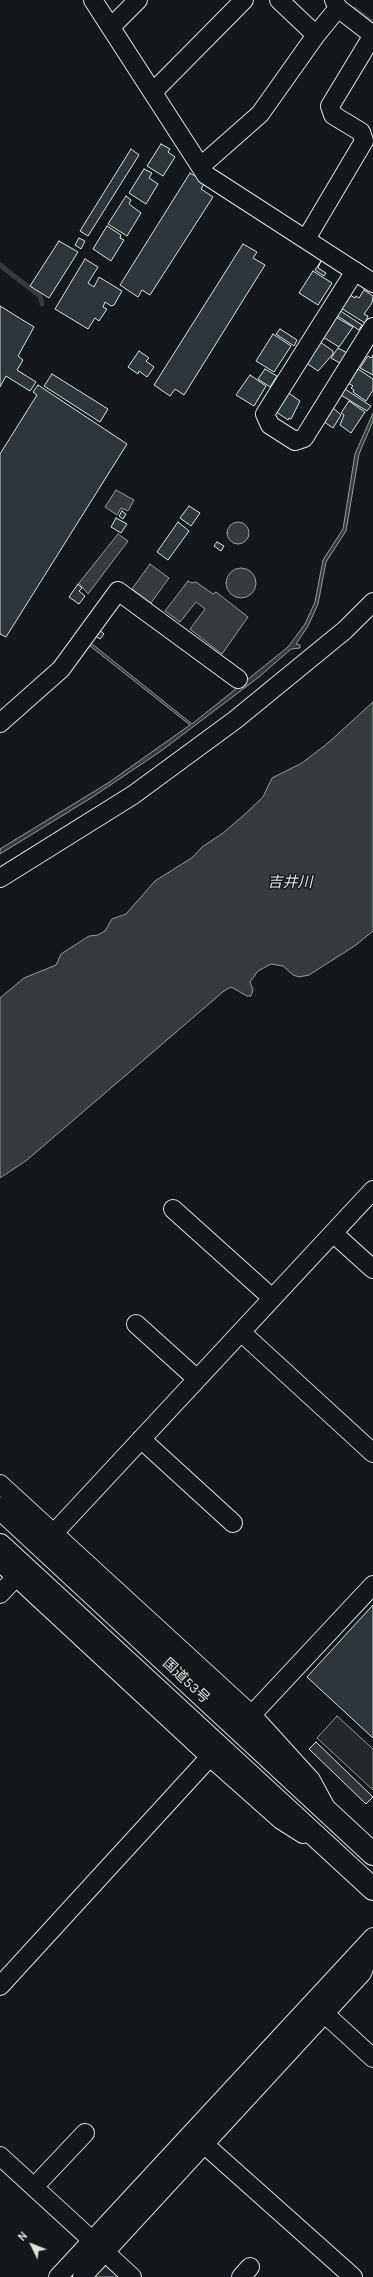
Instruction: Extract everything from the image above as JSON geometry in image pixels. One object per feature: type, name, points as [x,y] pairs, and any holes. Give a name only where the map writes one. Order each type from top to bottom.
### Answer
[{"type":"highway","name":"国道53号","points":[[0,1508],[115,1614],[245,1722],[330,1814],[373,1854]]},
{"type":"highway","name":"国道53号","points":[[0,1545],[68,1606],[215,1751],[347,1864],[373,1889]]},
{"type":"highway","points":[[115,1614],[154,1664],[214,1721],[219,1731],[215,1751]]},
{"type":"highway","points":[[245,1722],[234,1744],[238,1752],[292,1802],[347,1864]]},
{"type":"street","points":[[93,0],[206,175],[373,283]]},
{"type":"street","points":[[110,27],[138,0]]},
{"type":"street","points":[[153,92],[244,0]]},
{"type":"street","points":[[279,0],[316,35]]},
{"type":"street","points":[[201,166],[260,114],[336,4],[373,35],[330,106],[333,115],[361,132],[364,141],[306,240]]},
{"type":"street","points":[[355,271],[265,414],[270,425],[295,441],[304,438],[373,327]]},
{"type":"street","points":[[0,723],[61,669],[118,590],[238,679]]},
{"type":"street","points":[[0,878],[132,795],[235,720],[345,630],[373,602]]},
{"type":"street","points":[[54,1533],[373,1190]]},
{"type":"street","points":[[173,1209],[272,1298]]},
{"type":"street","points":[[333,1233],[373,1269]]},
{"type":"street","points":[[136,1324],[197,1379]]},
{"type":"street","points":[[241,1332],[373,1453]]},
{"type":"street","points":[[141,1439],[233,1523]]},
{"type":"street","points":[[0,1484],[54,1533],[245,1722],[373,1585]]},
{"type":"street","points":[[0,1562],[215,1751],[0,1986]]},
{"type":"street","points":[[0,1594],[16,1577]]},
{"type":"street","points":[[58,2277],[91,2239],[373,1937]]},
{"type":"street","points":[[82,2277],[206,2145],[362,1973],[373,1944]]},
{"type":"street","points":[[325,2014],[373,2058]]},
{"type":"street","points":[[34,2187],[85,2133]]},
{"type":"street","points":[[206,2145],[353,2277]]},
{"type":"street","points":[[0,2156],[132,2277]]},
{"type":"shaded area","points":[[337,1716],[373,1749],[373,1790],[317,1738]]},
{"type":"shaded area","points":[[105,2262],[121,2277],[91,2277]]},
{"type":"water","points":[[373,413],[373,421],[359,454],[346,531],[326,562],[318,604],[308,626],[296,644],[300,645],[300,648],[291,649],[259,677],[161,751],[91,798],[0,854],[0,849],[108,783],[190,725],[85,642],[87,640],[192,724],[288,647],[305,624],[315,602],[323,560],[343,529],[355,454]]},
{"type":"water","points":[[116,490],[134,500],[128,511],[121,508],[117,515],[105,507]]},
{"type":"water","points":[[238,522],[242,523],[248,529],[248,537],[242,543],[238,544],[234,543],[228,537],[227,533],[228,529],[234,523]]},
{"type":"water","points":[[118,534],[128,541],[88,594],[79,583]]},
{"type":"water","points":[[150,564],[169,578],[151,603],[132,589]]},
{"type":"water","points":[[241,568],[252,572],[256,583],[252,594],[241,598],[230,594],[226,583],[230,572]]},
{"type":"water","points":[[188,581],[192,583],[196,582],[213,594],[216,592],[248,617],[222,654],[190,629],[205,609],[196,602],[180,622],[165,611]]},
{"type":"water","name":"吉井川","points":[[373,702],[373,931],[356,945],[309,975],[299,977],[293,975],[283,966],[271,964],[258,971],[250,982],[253,990],[251,996],[247,996],[231,987],[224,991],[27,1160],[0,1178],[0,998],[24,978],[56,965],[61,954],[89,936],[98,935],[105,931],[112,919],[126,914],[155,881],[193,857],[202,847],[223,833],[244,815],[263,797],[272,778],[302,763],[328,743]]},
{"type":"building","points":[[161,144],[170,149],[168,152],[175,157],[163,176],[147,166]]},
{"type":"building","points":[[131,149],[139,155],[88,236],[80,231]]},
{"type":"building","points":[[144,169],[152,173],[149,178],[158,184],[146,204],[129,193]]},
{"type":"building","points":[[190,173],[205,182],[201,189],[213,197],[150,295],[142,290],[138,297],[120,285]]},
{"type":"building","points":[[126,196],[131,200],[129,204],[141,213],[127,236],[108,224]]},
{"type":"building","points":[[107,226],[121,235],[120,238],[124,240],[111,261],[93,249]]},
{"type":"building","points":[[79,238],[85,241],[81,249],[75,245]]},
{"type":"building","points":[[59,241],[78,252],[49,298],[30,286]]},
{"type":"building","points":[[243,244],[257,252],[253,258],[265,265],[184,395],[175,389],[170,396],[154,385]]},
{"type":"building","points":[[85,259],[98,267],[88,283],[94,287],[99,277],[122,291],[114,305],[111,306],[105,302],[103,307],[107,309],[99,321],[95,318],[88,329],[55,309]]},
{"type":"building","points":[[321,261],[318,268],[326,273],[324,276],[315,270]]},
{"type":"building","points":[[313,271],[332,283],[318,305],[299,293]]},
{"type":"building","points":[[364,290],[373,296],[372,303],[364,314],[368,316],[365,323],[341,308],[350,295],[355,298],[356,296],[359,298]]},
{"type":"building","points":[[0,306],[34,327],[18,356],[23,360],[17,370],[36,382],[30,391],[6,376],[0,387]]},
{"type":"building","points":[[339,310],[362,325],[359,330],[336,315]]},
{"type":"building","points":[[334,316],[353,327],[339,347],[323,337]]},
{"type":"building","points":[[280,329],[297,340],[294,346],[276,334]]},
{"type":"building","points":[[273,334],[291,346],[274,372],[256,361]]},
{"type":"building","points":[[320,342],[333,351],[333,354],[318,371],[305,362]]},
{"type":"building","points":[[338,348],[347,353],[340,363],[331,358]]},
{"type":"building","points":[[139,351],[149,358],[146,361],[154,367],[147,377],[139,371],[138,374],[128,367]]},
{"type":"building","points":[[373,355],[373,375],[360,368],[368,356],[371,358]]},
{"type":"building","points":[[265,369],[277,376],[270,387],[258,379]]},
{"type":"building","points":[[358,369],[373,379],[373,390],[366,401],[353,392],[354,390],[351,388],[353,386],[348,383]]},
{"type":"building","points":[[52,374],[108,409],[100,422],[44,386]]},
{"type":"building","points":[[250,375],[266,386],[254,406],[236,395]]},
{"type":"building","points":[[38,385],[127,444],[6,637],[0,634],[0,454],[37,395],[33,392]]},
{"type":"building","points":[[345,389],[371,406],[367,411],[341,395]]},
{"type":"building","points":[[287,392],[300,401],[291,419],[289,418],[288,420],[275,411]]},
{"type":"building","points":[[349,401],[365,412],[351,433],[340,425],[344,415],[341,413]]},
{"type":"building","points":[[332,407],[341,415],[333,428],[323,421]]},
{"type":"building","points":[[189,506],[200,513],[191,526],[180,518]]},
{"type":"building","points":[[122,511],[126,514],[123,519],[119,516]]},
{"type":"building","points":[[116,518],[127,524],[121,533],[111,527]]},
{"type":"building","points":[[178,522],[189,531],[168,560],[157,552]]},
{"type":"building","points":[[217,542],[224,546],[221,551],[214,546]]},
{"type":"building","points":[[78,584],[82,588],[79,591],[85,596],[79,604],[69,597]]},
{"type":"building","points":[[98,629],[104,634],[100,639],[94,635]]},
{"type":"building","points":[[373,1605],[373,1738],[307,1677]]},
{"type":"building","points":[[316,1742],[373,1797],[366,1804],[309,1749]]},
{"type":"waterway","points":[[355,9],[373,23]]},
{"type":"waterway","points":[[0,265],[40,296],[42,304]]}]
